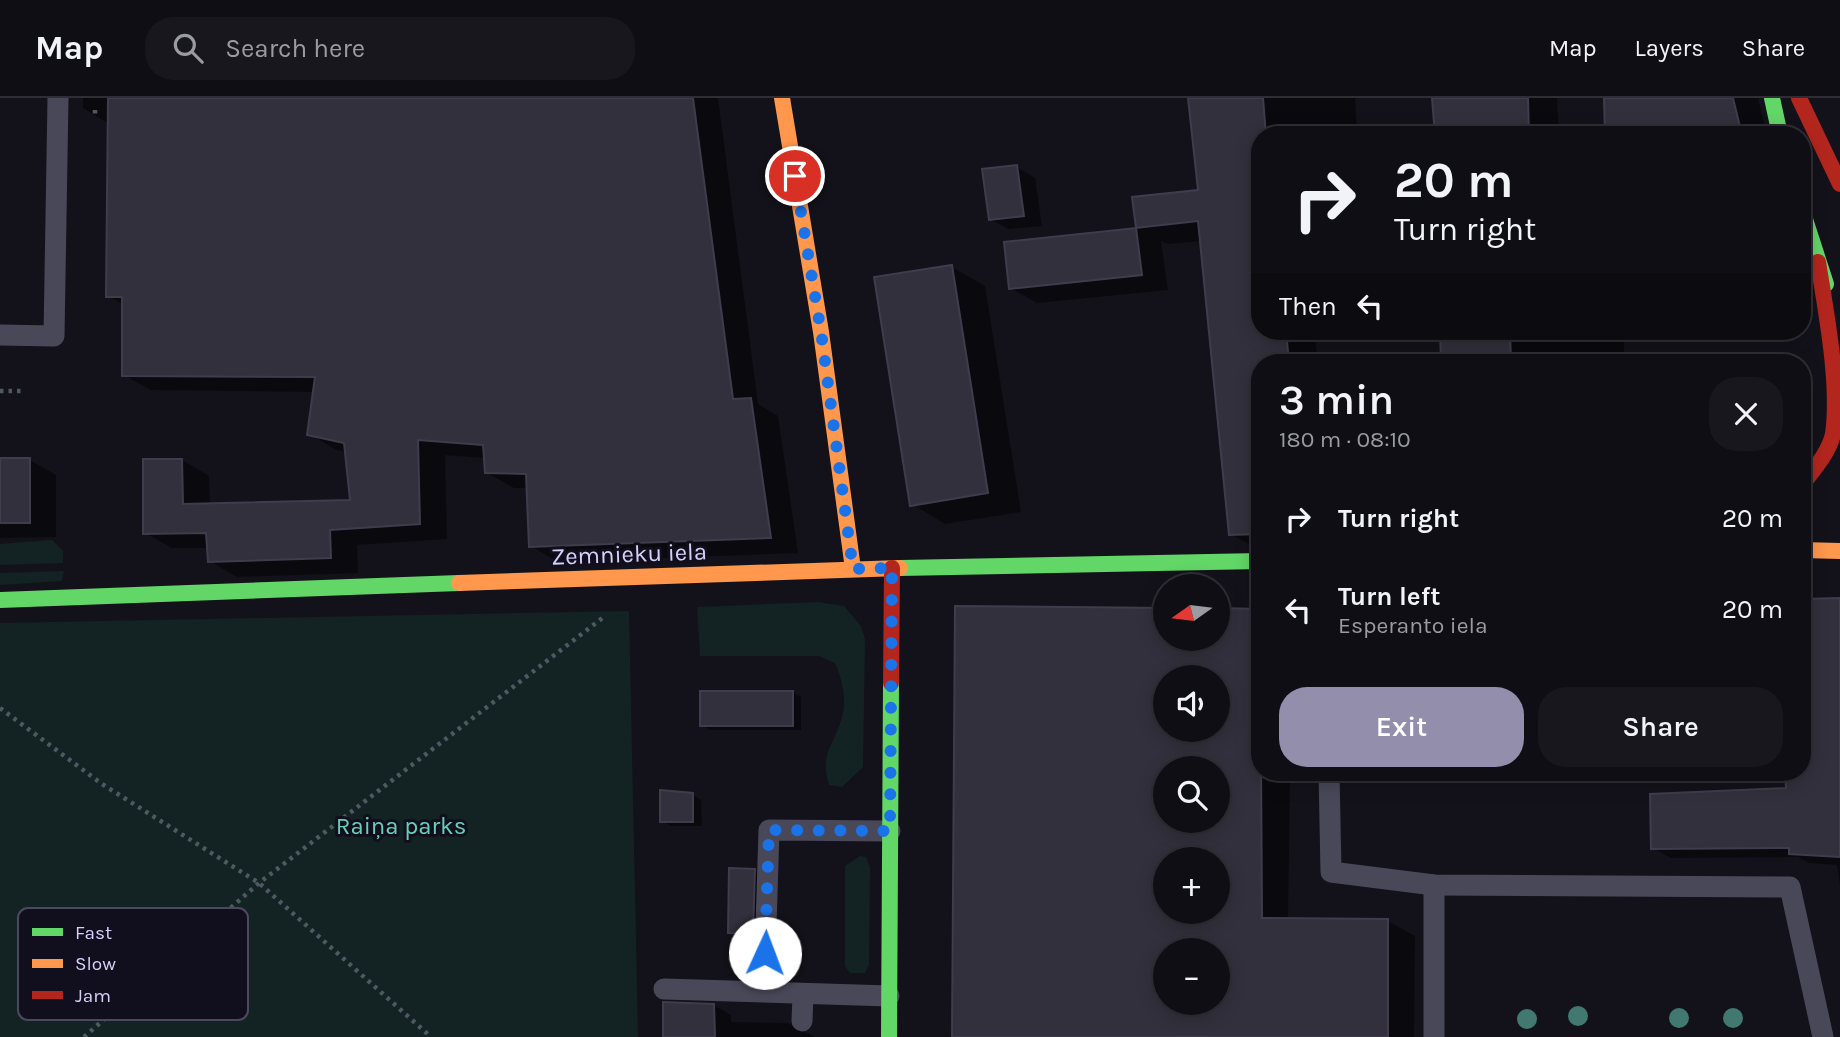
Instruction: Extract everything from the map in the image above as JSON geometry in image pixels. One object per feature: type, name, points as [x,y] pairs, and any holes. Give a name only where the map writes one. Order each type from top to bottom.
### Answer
[{"type":"main road","points":[[782,98],[821,332],[853,569]]},
{"type":"main road","points":[[1772,98],[1778,126]]},
{"type":"main road","points":[[1799,98],[1840,184]]},
{"type":"main road","points":[[1811,239],[1840,325]]},
{"type":"main road","points":[[1811,472],[1825,453],[1833,432],[1839,391],[1818,262]]},
{"type":"main road","points":[[1811,550],[1840,551]]},
{"type":"main road","name":"Zemnieku iela","points":[[0,600],[853,569],[1251,561]]},
{"type":"main road","points":[[888,1037],[892,568]]},
{"type":"lane","points":[[0,335],[54,336],[58,98]]},
{"type":"lane","points":[[1329,781],[1331,872],[1434,885],[1790,887],[1823,1037]]},
{"type":"lane","points":[[764,991],[769,830],[890,831]]},
{"type":"lane","points":[[1434,885],[1434,1037]]},
{"type":"lane","points":[[664,989],[764,991],[803,996],[889,996]]},
{"type":"lane","points":[[802,1021],[803,996]]},
{"type":"path","points":[[94,110],[94,117]]},
{"type":"path","points":[[0,391],[21,391]]},
{"type":"path","points":[[231,908],[259,883],[614,609]]},
{"type":"path","points":[[0,708],[102,783],[259,883],[431,1037]]},
{"type":"path","points":[[84,1037],[103,1020]]},
{"type":"green space","points":[[52,540],[63,551],[63,563],[0,565],[0,544]]},
{"type":"green space","points":[[64,571],[62,581],[0,585],[0,573]]},
{"type":"green space","points":[[818,602],[844,606],[861,626],[865,639],[863,767],[842,787],[829,785],[826,774],[827,756],[839,727],[844,704],[835,663],[819,656],[700,656],[697,607]]},
{"type":"green space","name":"Raiņa parks","points":[[629,611],[638,1037],[0,1037],[0,623]]},
{"type":"green space","points":[[860,856],[866,857],[870,868],[869,965],[865,973],[850,973],[845,966],[845,866]]},
{"type":"building","points":[[108,98],[693,98],[733,399],[751,398],[771,538],[529,547],[526,474],[485,473],[483,445],[418,440],[420,524],[330,530],[331,558],[208,562],[206,533],[143,534],[143,459],[182,459],[183,504],[350,500],[344,443],[307,435],[315,377],[122,376],[122,297],[106,297]]},
{"type":"building","points":[[1188,98],[1263,98],[1265,126],[1251,126],[1251,340],[1287,340],[1288,354],[1251,354],[1251,534],[1229,535],[1198,221],[1136,228],[1132,197],[1198,190]]},
{"type":"building","points":[[1432,98],[1528,98],[1529,126],[1434,126]]},
{"type":"building","points":[[1604,98],[1733,98],[1740,126],[1605,126]]},
{"type":"building","points":[[1017,165],[1024,216],[989,220],[982,169]]},
{"type":"building","points":[[1136,228],[1142,275],[1009,289],[1004,242]]},
{"type":"building","points":[[952,265],[988,493],[910,506],[874,277]]},
{"type":"building","points":[[1440,340],[1510,340],[1511,354],[1441,354]]},
{"type":"building","points":[[0,458],[30,458],[30,523],[0,523]]},
{"type":"building","points":[[1840,598],[1840,857],[1789,854],[1789,848],[1651,849],[1650,794],[1786,788],[1786,781],[1811,781],[1811,599]]},
{"type":"building","points":[[955,606],[1153,608],[1153,651],[1230,651],[1230,608],[1251,609],[1251,781],[1261,781],[1262,918],[1388,919],[1388,1037],[952,1037]]},
{"type":"building","points":[[700,691],[793,691],[793,726],[700,726]]},
{"type":"building","points":[[660,790],[693,793],[693,822],[660,822]]},
{"type":"building","points":[[729,868],[755,869],[753,934],[728,933]]},
{"type":"building","points":[[663,1002],[714,1004],[715,1037],[663,1037]]},
{"type":"traffic: fast","points":[[1772,98],[1778,126]]},
{"type":"traffic: fast","points":[[1811,238],[1826,284]]},
{"type":"traffic: fast","points":[[900,568],[1251,561]]},
{"type":"traffic: fast","points":[[0,600],[459,583]]},
{"type":"traffic: fast","points":[[889,1037],[891,683]]},
{"type":"traffic: slow","points":[[782,98],[821,332],[853,569]]},
{"type":"traffic: slow","points":[[1811,550],[1840,551]]},
{"type":"traffic: slow","points":[[459,583],[900,568]]},
{"type":"traffic: jam","points":[[1799,98],[1840,184]]},
{"type":"traffic: jam","points":[[1811,473],[1828,448],[1835,414],[1831,348],[1818,262]]},
{"type":"traffic: jam","points":[[891,683],[892,568]]},
{"type":"route","points":[[765,953],[769,830],[890,831],[892,568],[853,569],[821,332],[795,176]]}]
